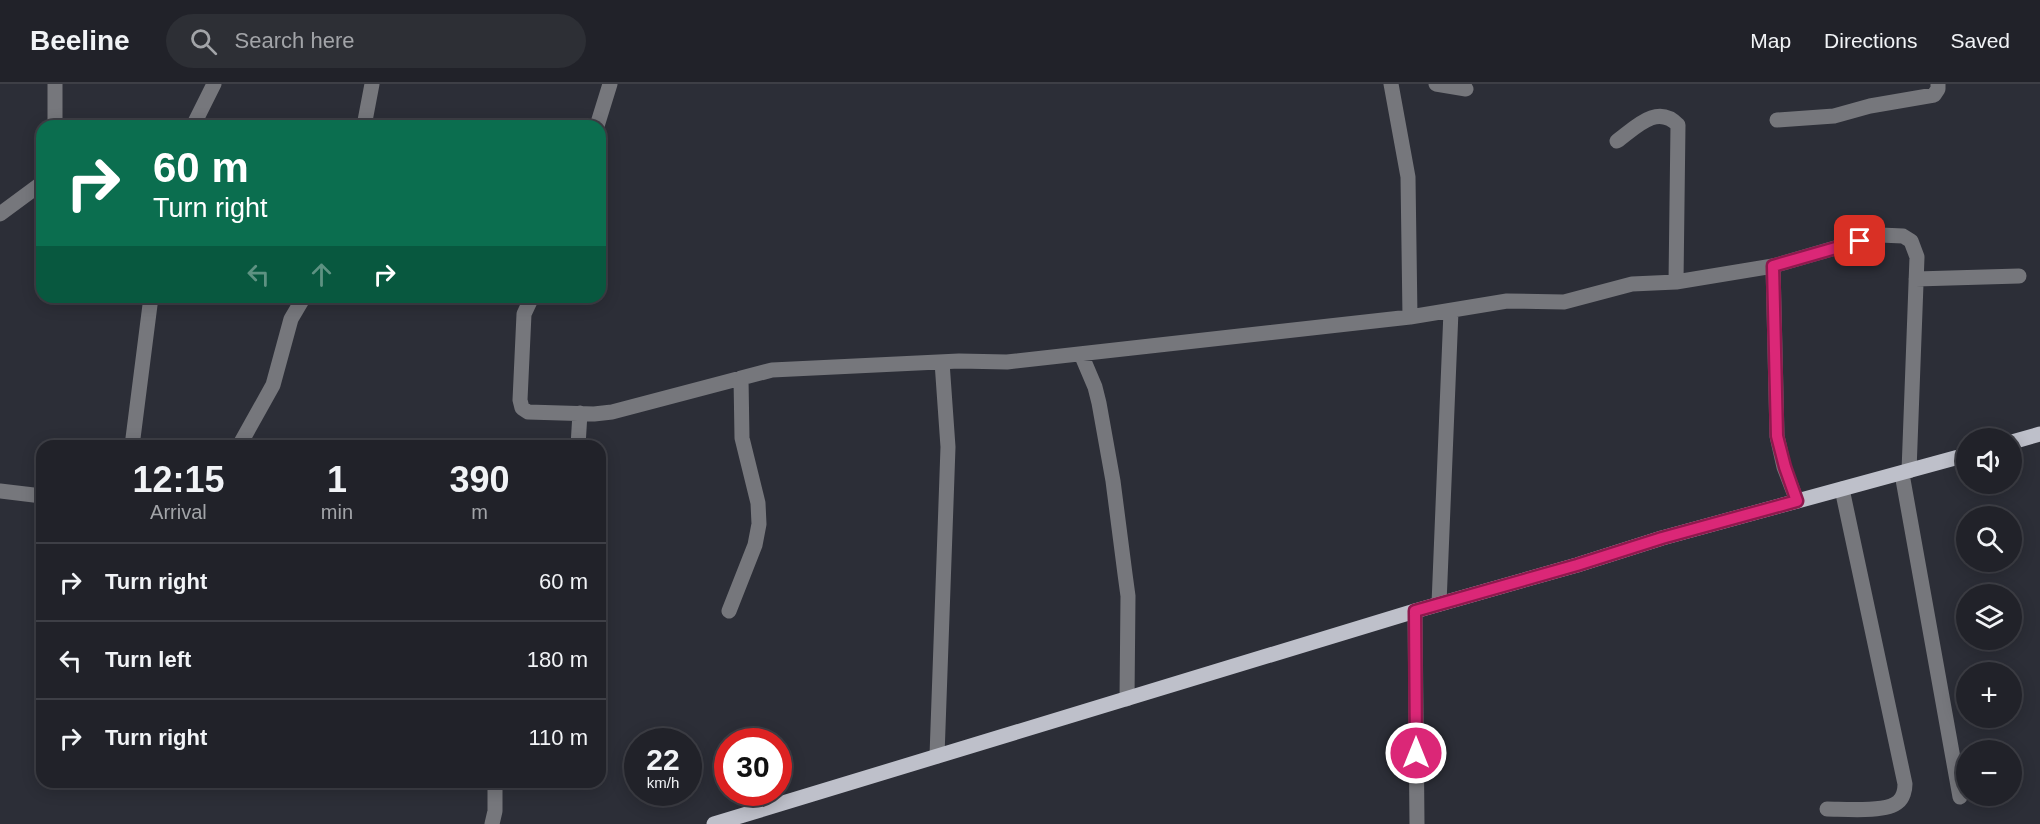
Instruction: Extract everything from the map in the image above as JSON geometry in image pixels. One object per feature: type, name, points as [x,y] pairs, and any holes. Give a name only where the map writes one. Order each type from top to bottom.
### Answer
[{"type":"main road","points":[[2022,439],[2040,434]]},
{"type":"main road","points":[[714,824],[1662,538],[1956,458]]},
{"type":"street","points":[[55,84],[55,120]]},
{"type":"street","points":[[196,120],[214,84]]},
{"type":"street","points":[[365,120],[372,84]]},
{"type":"street","points":[[599,120],[610,84]]},
{"type":"street","points":[[1391,84],[1408,177],[1410,317]]},
{"type":"street","points":[[1436,84],[1466,89]]},
{"type":"street","points":[[1777,120],[1834,116],[1870,106],[1934,94],[1938,89],[1938,84]]},
{"type":"street","points":[[1617,141],[1648,118],[1655,116],[1673,120],[1678,125],[1676,282]]},
{"type":"street","points":[[0,214],[36,187]]},
{"type":"street","points":[[529,303],[524,314],[520,400],[522,408],[528,412],[612,412],[741,378],[788,369],[942,362],[1006,362],[1410,317],[1507,301],[1564,302],[1632,284],[1676,282],[1773,266],[1880,235],[1903,236],[1911,241],[1917,256],[1906,472],[1956,773]]},
{"type":"street","points":[[1773,266],[1777,436],[1797,501]]},
{"type":"street","points":[[1916,279],[2019,276]]},
{"type":"street","points":[[133,440],[150,303]]},
{"type":"street","points":[[242,440],[273,385],[291,319],[300,303]]},
{"type":"street","points":[[1439,604],[1451,310]]},
{"type":"street","points":[[1081,354],[1095,387],[1113,481],[1128,596],[1126,699]]},
{"type":"street","points":[[937,756],[948,447],[942,362]]},
{"type":"street","points":[[729,611],[755,545],[759,524],[758,503],[742,438],[741,378]]},
{"type":"street","points":[[578,440],[580,413]]},
{"type":"street","points":[[1827,809],[1892,806],[1902,797],[1905,784],[1842,489]]},
{"type":"street","points":[[0,491],[36,495]]},
{"type":"street","points":[[1415,611],[1417,824]]},
{"type":"street","points":[[492,824],[495,811],[495,788]]},
{"type":"route","points":[[1416,753],[1415,611],[1577,565],[1662,538],[1797,501],[1779,450],[1777,436],[1773,266],[1860,241]]}]
